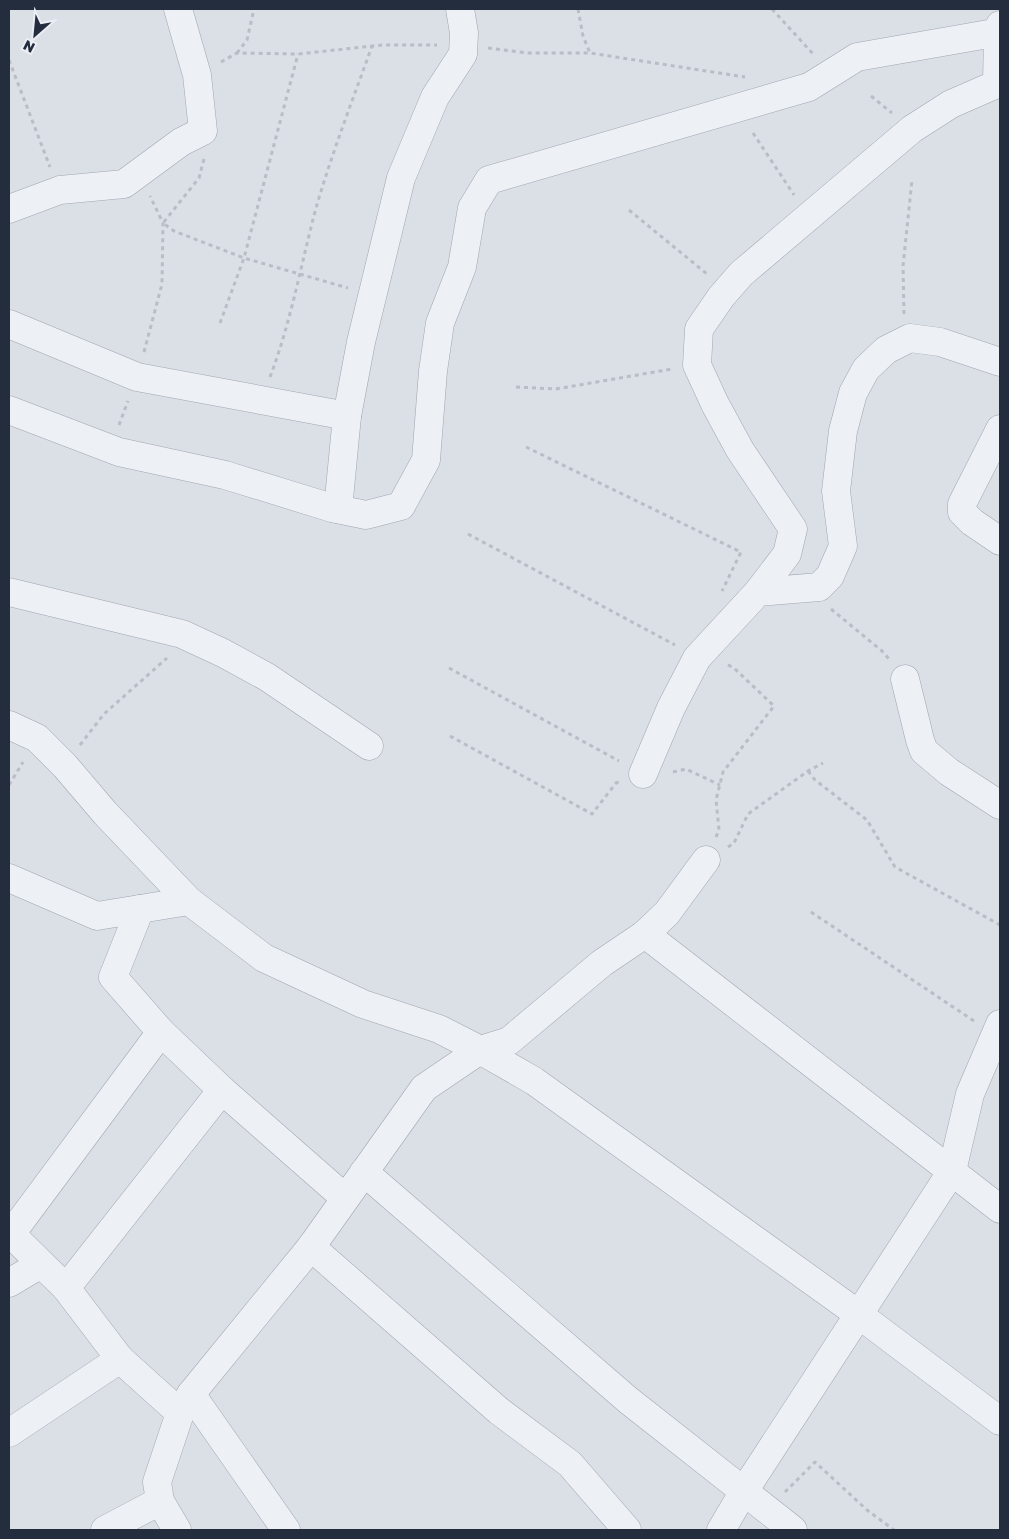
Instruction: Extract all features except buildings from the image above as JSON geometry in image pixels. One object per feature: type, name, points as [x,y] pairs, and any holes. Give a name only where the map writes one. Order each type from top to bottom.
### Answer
[{"type":"street","points":[[9,209],[60,190],[124,184],[181,142],[203,131],[198,75],[178,9]]},
{"type":"street","points":[[338,509],[347,416],[361,342],[402,178],[434,97],[463,54],[464,33],[460,9]]},
{"type":"street","points":[[9,410],[119,452],[225,475],[338,509],[366,515],[401,506],[426,460],[433,371],[440,324],[462,267],[472,208],[489,180],[809,87],[857,58],[999,30],[996,84],[951,104],[912,129],[741,274],[699,329],[697,365],[715,404],[740,450],[793,529],[787,554],[758,592],[697,658],[671,708],[643,774]]},
{"type":"street","points":[[9,324],[137,377],[347,416]]},
{"type":"street","points":[[758,592],[819,588],[830,576],[843,546],[836,491],[843,431],[853,393],[866,369],[886,350],[910,338],[940,342],[1000,362]]},
{"type":"street","points":[[1000,429],[962,504],[962,512],[972,522],[1000,541]]},
{"type":"street","points":[[9,592],[190,637],[223,652],[267,677],[369,746]]},
{"type":"street","points":[[905,679],[924,751],[948,772],[1000,805]]},
{"type":"street","points":[[9,725],[37,738],[66,766],[105,813],[189,901],[264,958],[363,1004],[439,1029],[534,1081],[858,1314],[1000,1421]]},
{"type":"street","points":[[177,1530],[160,1501],[157,1482],[186,1403],[310,1247],[424,1088],[480,1050],[509,1041],[602,963],[645,934],[667,913],[706,860]]},
{"type":"street","points":[[9,878],[97,916],[189,901]]},
{"type":"street","points":[[140,910],[113,977],[161,1032],[222,1090],[345,1198]]},
{"type":"street","points":[[645,934],[1000,1209]]},
{"type":"street","points":[[721,1530],[744,1491],[952,1171],[970,1094],[998,1030]]},
{"type":"street","points":[[161,1032],[10,1233],[66,1288],[120,1359],[186,1403],[286,1530]]},
{"type":"street","points":[[66,1288],[222,1090]]},
{"type":"street","points":[[364,1172],[628,1400],[793,1530]]},
{"type":"street","points":[[310,1247],[499,1411],[570,1464],[627,1530]]},
{"type":"street","points":[[9,1283],[41,1264]]},
{"type":"street","points":[[9,1433],[120,1359]]},
{"type":"street","points":[[105,1530],[160,1501]]},
{"type":"path","points":[[198,75],[236,54],[247,40],[254,9]]},
{"type":"path","points":[[578,9],[583,36],[590,53]]},
{"type":"path","points":[[772,9],[831,74]]},
{"type":"path","points":[[236,54],[298,54],[372,46],[464,46],[528,53],[590,53],[752,78]]},
{"type":"path","points":[[260,400],[281,346],[317,207],[346,117],[372,46]]},
{"type":"path","points":[[220,323],[244,258],[298,54]]},
{"type":"path","points":[[9,60],[60,190]]},
{"type":"path","points":[[110,448],[137,377],[162,284],[163,223],[199,178],[204,163],[203,131]]},
{"type":"path","points":[[753,133],[807,217]]},
{"type":"path","points":[[138,173],[163,223],[174,231],[244,258],[373,295]]},
{"type":"path","points":[[905,341],[903,266],[912,180]]},
{"type":"path","points":[[629,210],[727,291]]},
{"type":"path","points":[[516,388],[556,389],[697,365]]},
{"type":"path","points":[[526,447],[741,552],[720,594]]},
{"type":"path","points":[[468,534],[697,658],[714,658],[734,668],[774,706],[723,772],[716,800],[719,830],[706,860]]},
{"type":"path","points":[[819,588],[819,598],[882,651],[905,679]]},
{"type":"path","points":[[66,766],[104,714],[190,637]]},
{"type":"path","points":[[449,668],[643,774],[646,780],[652,781],[664,774],[686,769],[720,784]]},
{"type":"path","points":[[450,736],[592,814],[616,783],[643,774]]},
{"type":"path","points":[[706,860],[734,843],[748,814],[808,771],[823,763]]},
{"type":"path","points":[[808,771],[816,780],[867,820],[895,867],[1000,925]]},
{"type":"path","points":[[811,912],[998,1030]]},
{"type":"path","points":[[768,1510],[814,1462],[867,1510],[894,1530]]}]
